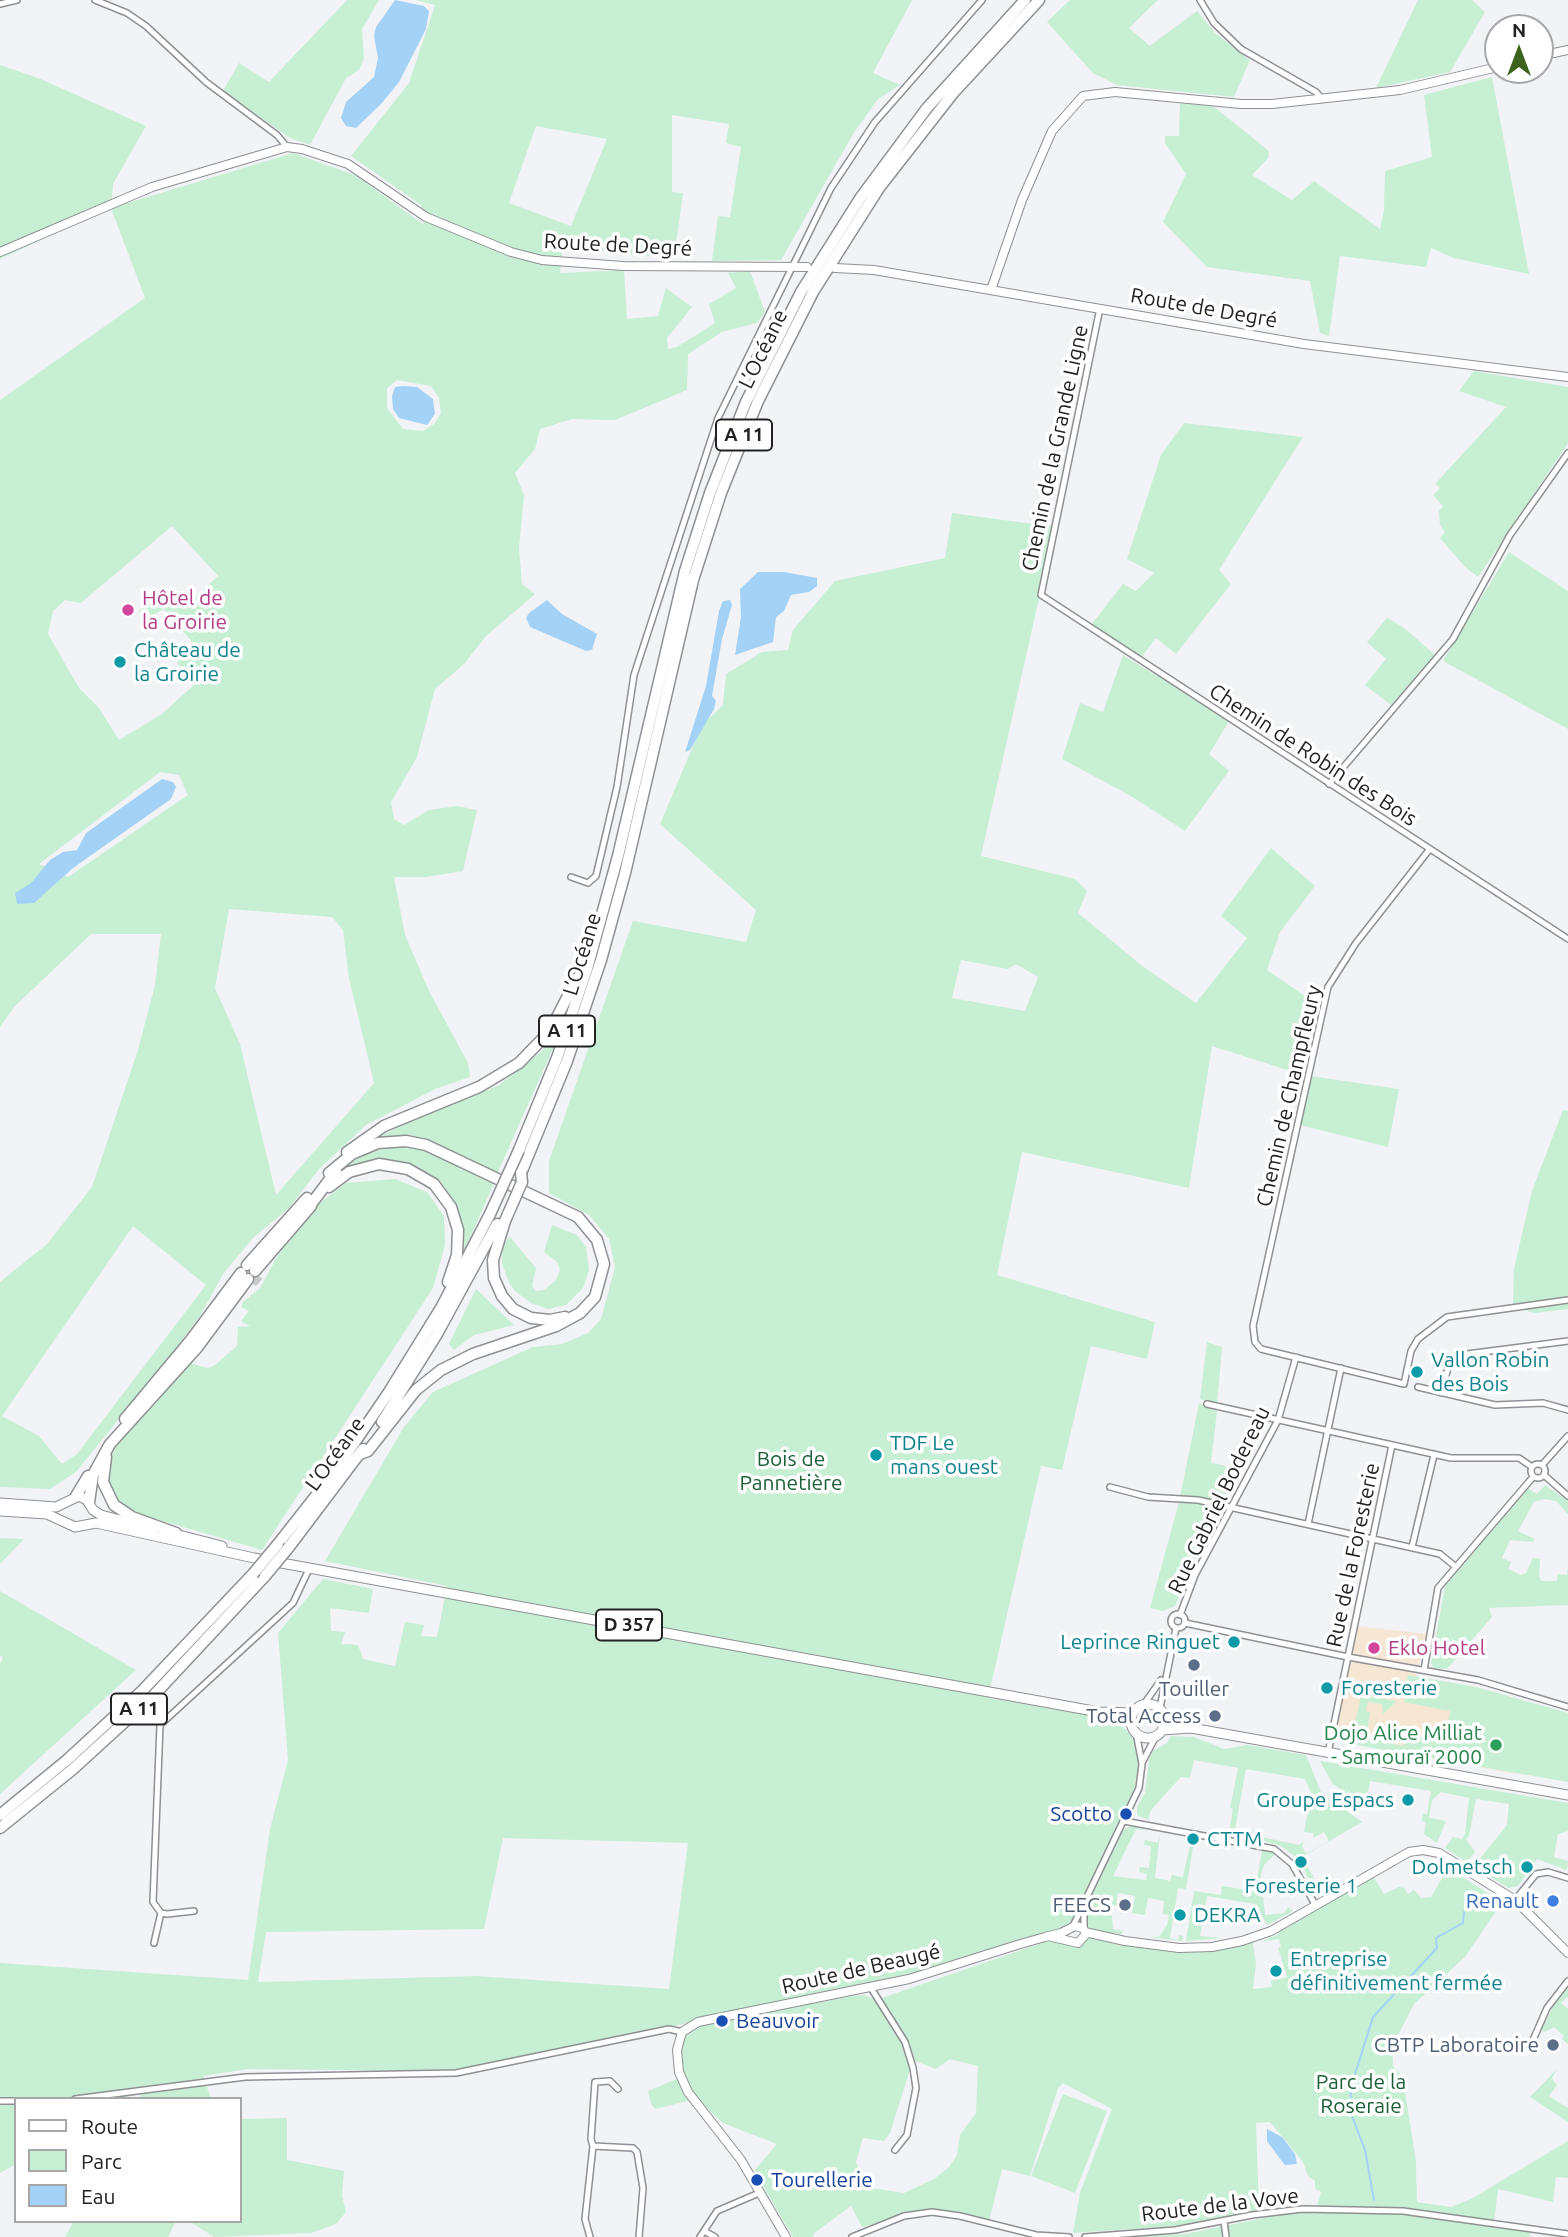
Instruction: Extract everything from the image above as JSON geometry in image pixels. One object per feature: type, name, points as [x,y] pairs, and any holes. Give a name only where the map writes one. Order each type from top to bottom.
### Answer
[{"type":"highway","name":"L’Océane","points":[[284,1545],[358,1438],[498,1217],[557,1058],[605,908],[685,571],[721,463],[755,382],[812,274],[874,177],[948,84],[1025,0]]},
{"type":"highway","name":"L’Océane","points":[[0,1828],[73,1769],[146,1702],[259,1575],[360,1454],[425,1354],[521,1173],[524,1152],[570,1052],[601,960],[630,850],[693,580],[721,493],[758,401],[813,292],[879,188],[954,92],[1039,0]]},
{"type":"highway","points":[[76,1496],[101,1449],[285,1230],[341,1157],[374,1131],[491,1081],[535,1048],[566,1006],[598,916],[605,908]]},
{"type":"highway","points":[[329,1172],[357,1151],[378,1143],[406,1141],[426,1145],[578,1217],[597,1240],[604,1264],[596,1297],[580,1313],[556,1326],[473,1354],[442,1370],[416,1390],[368,1451],[360,1454]]},
{"type":"highway","points":[[306,1210],[339,1169],[360,1154],[390,1145],[409,1145],[435,1153],[560,1210],[589,1233],[599,1252],[600,1272],[594,1292],[580,1309],[562,1318],[544,1320],[524,1315],[506,1302],[495,1283],[493,1266],[498,1217]]},
{"type":"highway","points":[[285,1230],[334,1183],[364,1167],[394,1165],[428,1180],[448,1201],[458,1230],[455,1264],[442,1296],[441,1308]]},
{"type":"highway","points":[[91,1506],[93,1475],[110,1444],[196,1349],[225,1303]]},
{"type":"highway","points":[[110,1444],[103,1472],[109,1499],[132,1517],[176,1533]]},
{"type":"highway","name":"L’Océane","points":[[0,1815],[67,1760],[142,1692],[259,1575]]},
{"type":"main road","points":[[0,1503],[42,1508],[64,1503],[76,1496],[91,1506],[88,1523],[75,1527],[47,1514],[0,1511]]},
{"type":"main road","points":[[64,1503],[64,1520]]},
{"type":"main road","name":"D 357","points":[[91,1506],[113,1519],[274,1560]]},
{"type":"main road","name":"D 357","points":[[88,1523],[310,1567],[1099,1712],[1133,1713]]},
{"type":"main road","points":[[1191,1728],[1145,1737],[1134,1728],[1133,1713],[1144,1704],[1191,1728],[1568,1795]]},
{"type":"main road","name":"D 357","points":[[1099,1712],[1134,1728]]},
{"type":"main road","points":[[1159,1733],[1162,1713]]},
{"type":"street","points":[[0,4],[17,0]]},
{"type":"street","points":[[0,252],[152,187],[287,147],[276,135],[215,89],[146,26],[127,13],[95,0]]},
{"type":"street","points":[[571,877],[588,883],[596,876],[617,788],[627,713],[641,650],[668,576],[718,418],[831,188],[874,122],[982,0]]},
{"type":"street","points":[[1200,0],[1214,23],[1241,49],[1316,92],[1322,99]]},
{"type":"street","points":[[991,290],[1022,200],[1052,131],[1078,99],[1101,91],[1241,104],[1322,99],[1400,90],[1484,69]]},
{"type":"street","name":"Route de Degré","points":[[287,147],[302,149],[348,164],[426,217],[512,252],[541,260],[623,266],[807,267]]},
{"type":"street","name":"Route de Degré","points":[[835,268],[874,270],[1304,344],[1568,377]]},
{"type":"street","name":"Chemin de la Grande Ligne","points":[[1041,595],[1100,308]]},
{"type":"street","points":[[1329,784],[1394,706],[1444,652],[1463,626],[1510,534],[1568,453]]},
{"type":"street","name":"Chemin de Robin des Bois","points":[[1041,595],[1568,939]]},
{"type":"street","name":"Chemin de Champfleury","points":[[1296,1357],[1261,1349],[1254,1337],[1255,1318],[1328,987],[1356,943],[1429,850]]},
{"type":"street","points":[[1296,1357],[1404,1384],[1411,1351],[1418,1339],[1447,1317],[1568,1300]]},
{"type":"street","points":[[1441,1393],[1448,1368],[1467,1354],[1568,1341]]},
{"type":"street","name":"Rue Gabriel Bodereau","points":[[1176,1628],[1172,1620],[1180,1615],[1195,1575],[1229,1506],[1278,1420],[1296,1357]]},
{"type":"street","points":[[1308,1524],[1341,1368]]},
{"type":"street","points":[[1418,1387],[1494,1405],[1543,1403],[1568,1410]]},
{"type":"street","points":[[1207,1404],[1434,1455],[1451,1458],[1519,1458],[1532,1467],[1542,1465],[1568,1436]]},
{"type":"street","name":"Rue de la Foresterie","points":[[1328,1753],[1392,1446]]},
{"type":"street","points":[[1412,1548],[1434,1455]]},
{"type":"street","points":[[1542,1465],[1544,1475],[1568,1496]]},
{"type":"street","points":[[1532,1467],[1533,1477]]},
{"type":"street","points":[[1424,1670],[1438,1588],[1533,1477],[1544,1475]]},
{"type":"street","points":[[1110,1487],[1148,1497],[1198,1500],[1229,1506],[1440,1554],[1457,1567]]},
{"type":"street","points":[[154,1943],[161,1913],[153,1902],[160,1725],[293,1603],[310,1567]]},
{"type":"street","points":[[1180,1615],[1185,1623]]},
{"type":"street","points":[[1162,1713],[1164,1674],[1176,1628],[1185,1623],[1489,1683],[1568,1707]]},
{"type":"street","points":[[1144,1704],[1164,1674]]},
{"type":"street","points":[[1071,1940],[1069,1934],[1139,1788],[1142,1764],[1134,1728]]},
{"type":"street","points":[[1142,1764],[1159,1733]]},
{"type":"street","points":[[1124,1821],[1274,1849],[1292,1864],[1316,1906]]},
{"type":"street","points":[[1072,1928],[1084,1934],[1179,1948],[1212,1947],[1257,1937],[1409,1852],[1437,1852],[1515,1900],[1568,1953]]},
{"type":"street","points":[[1515,1900],[1535,1874],[1548,1872],[1568,1878]]},
{"type":"street","points":[[1084,1903],[1084,1934]]},
{"type":"street","points":[[161,1913],[194,1912]]},
{"type":"street","name":"Route de Beaugé","points":[[682,2032],[698,2022],[871,1988],[1072,1928]]},
{"type":"street","name":"Route de Beaugé","points":[[1048,1936],[1071,1940],[1084,1934]]},
{"type":"street","points":[[1533,2040],[1547,2008],[1568,1982]]},
{"type":"street","points":[[871,1988],[905,2042],[914,2068],[916,2088],[907,2135],[895,2150]]},
{"type":"street","points":[[91,2097],[245,2077],[456,2073],[670,2029],[682,2032],[677,2050],[679,2071],[688,2092],[741,2160],[786,2237]]},
{"type":"street","points":[[590,2237],[585,2219],[593,2146],[591,2140],[595,2082],[610,2081],[618,2088]]},
{"type":"street","points":[[593,2146],[633,2148],[637,2152],[643,2188],[639,2237]]},
{"type":"street","points":[[715,2237],[702,2234],[717,2211],[760,2193]]},
{"type":"street","name":"Route de la Vove","points":[[1085,2237],[1175,2230],[1280,2210],[1369,2209],[1568,2234]]},
{"type":"street","points":[[852,2237],[886,2222],[932,2212],[1036,2235],[1069,2237]]},
{"type":"street","points":[[1224,2221],[1226,2237]]},
{"type":"shaded area","points":[[1357,1626],[1426,1634],[1416,1677],[1476,1687],[1539,1705],[1517,1774],[1333,1740]]},
{"type":"green space","points":[[347,0],[379,0],[362,29],[364,59],[359,70],[346,78],[310,145],[290,138],[223,91],[239,63],[269,82]]},
{"type":"green space","points":[[416,0],[912,0],[873,73],[900,85],[878,99],[853,134],[781,260],[712,261],[718,216],[730,217],[741,147],[726,143],[729,124],[672,115],[672,192],[683,193],[674,259],[563,246],[560,273],[624,270],[627,319],[658,316],[666,288],[692,307],[667,338],[668,349],[677,347],[715,323],[709,304],[736,288],[728,273],[750,271],[765,312],[757,323],[722,332],[688,354],[687,390],[615,420],[572,419],[540,429],[535,449],[515,473],[524,495],[519,548],[522,584],[535,594],[486,636],[464,664],[435,689],[417,757],[391,802],[394,819],[404,825],[429,810],[457,806],[477,810],[463,871],[426,877],[394,877],[405,935],[429,991],[468,1063],[470,1077],[435,1089],[366,1125],[319,1169],[289,1208],[253,1238],[223,1274],[200,1316],[76,1472],[50,1489],[0,1487],[0,1282],[47,1244],[92,1187],[138,1050],[155,985],[161,934],[91,934],[14,1007],[0,1027],[0,400],[145,298],[111,208],[293,153],[357,176],[424,225],[421,205],[351,156],[409,83],[435,5]],"holes":[[[536,126],[607,139],[571,226],[509,203]],[[397,380],[431,386],[439,398],[441,413],[434,424],[423,431],[403,429],[387,408],[387,388]],[[172,526],[218,576],[189,603],[161,593],[138,612],[147,618],[164,609],[194,644],[177,663],[196,683],[162,714],[119,740],[99,708],[79,688],[48,634],[53,611],[65,600],[81,603]],[[160,772],[179,775],[188,795],[68,877],[39,864]],[[229,909],[332,917],[343,930],[349,978],[374,1083],[276,1195],[240,1044],[215,988]],[[133,1226],[206,1285],[77,1454],[62,1464],[39,1436],[2,1416]]]},
{"type":"green space","points":[[1070,0],[1158,0],[1129,28],[1150,46],[1197,11],[1215,33],[1250,60],[1234,97],[1117,85],[1093,73],[1047,22]]},
{"type":"green space","points":[[1418,0],[1472,0],[1485,12],[1450,72],[1376,88]]},
{"type":"green space","points":[[0,65],[38,78],[146,126],[113,184],[111,208],[0,259]]},
{"type":"green space","points":[[1484,79],[1484,84],[1493,84],[1529,274],[1454,258],[1431,248],[1426,267],[1340,256],[1329,336],[1320,333],[1310,281],[1207,267],[1163,222],[1186,174],[1165,143],[1165,136],[1179,136],[1180,103],[1213,106],[1269,151],[1268,158],[1252,175],[1292,200],[1314,181],[1380,229],[1384,210],[1385,171],[1432,157],[1424,95]]},
{"type":"green space","points":[[1474,371],[1568,387],[1568,443],[1478,577],[1465,567],[1440,538],[1445,532],[1440,525],[1439,511],[1443,506],[1433,495],[1440,488],[1435,484],[1506,407],[1459,391]]},
{"type":"green space","points":[[1184,423],[1303,437],[1219,570],[1231,584],[1176,654],[1156,638],[1140,659],[1091,625],[1123,584],[1136,591],[1154,573],[1127,559],[1161,455]]},
{"type":"green space","name":"Bois de Pannetière","points":[[952,513],[1055,527],[981,856],[1075,879],[1087,891],[1078,913],[1141,965],[1196,1003],[1247,938],[1221,916],[1271,848],[1315,886],[1280,932],[1267,970],[1318,1005],[1303,1075],[1212,1046],[1189,1188],[1022,1152],[997,1275],[1155,1322],[1147,1359],[1091,1346],[1062,1470],[1041,1466],[988,1698],[1111,1719],[1121,1724],[1136,1742],[1139,1755],[1134,1794],[1075,1919],[1061,1935],[1069,1936],[1071,1940],[1085,1936],[1179,1948],[1252,1938],[1256,1963],[1253,1989],[1272,1987],[1271,1981],[1287,1977],[1278,1948],[1281,1947],[1279,1939],[1260,1942],[1279,1934],[1278,1927],[1372,1874],[1384,1894],[1399,1887],[1404,1888],[1408,1894],[1414,1890],[1421,1898],[1431,1897],[1448,1868],[1502,1902],[1465,1957],[1414,2004],[1392,2047],[1393,2066],[1403,2078],[1416,2162],[1417,2202],[1451,2207],[1471,2199],[1568,2141],[1568,2178],[1556,2177],[1553,2202],[1498,2189],[1494,2223],[1535,2229],[1529,2237],[1130,2237],[1185,2234],[1288,2213],[1344,2209],[1317,2207],[1321,2192],[1315,2189],[1315,2181],[1308,2176],[1303,2162],[1270,2122],[1256,2123],[1259,2210],[1176,2226],[1073,2233],[1080,2193],[1112,2109],[1063,2083],[1058,2088],[1030,2176],[1002,2169],[989,2222],[935,2209],[862,2227],[851,2206],[813,2234],[814,2237],[793,2237],[754,2171],[777,2144],[723,2123],[700,2102],[688,2101],[655,2109],[651,2104],[648,2091],[684,2076],[680,2041],[684,2032],[701,2025],[853,1996],[865,1995],[876,2000],[1045,1942],[1047,1936],[916,1972],[580,2047],[475,2067],[434,2071],[248,2069],[203,2076],[210,2097],[141,2097],[139,2093],[126,2097],[14,2097],[14,2165],[0,2173],[0,1963],[248,1980],[270,1829],[288,1760],[278,1633],[323,1579],[373,1589],[369,1613],[330,1608],[331,1631],[345,1632],[341,1644],[358,1645],[363,1659],[395,1666],[405,1622],[424,1625],[421,1636],[437,1637],[447,1586],[325,1561],[404,1427],[433,1392],[533,1347],[562,1344],[588,1333],[601,1319],[615,1267],[609,1239],[589,1215],[549,1193],[549,1161],[633,921],[746,942],[756,910],[660,824],[702,725],[723,705],[726,674],[762,652],[788,650],[793,630],[835,581],[945,558]],"holes":[[[961,960],[1008,969],[1016,964],[1038,977],[1025,1011],[952,998]],[[503,1838],[688,1843],[669,1989],[476,1976],[258,1982],[266,1932],[484,1929]],[[950,2059],[978,2066],[976,2113],[960,2135],[957,2155],[949,2167],[934,2179],[904,2193],[865,2187],[856,2162],[863,2138],[884,2141],[890,2133],[913,2060],[936,2069]]]},
{"type":"green space","points":[[1509,552],[1568,591],[1568,729],[1443,661]]},
{"type":"green space","points":[[1387,618],[1403,627],[1435,655],[1391,705],[1365,685],[1386,659],[1367,642]]},
{"type":"green space","points":[[1123,655],[1158,677],[1161,673],[1231,718],[1209,754],[1229,771],[1185,831],[1131,796],[1062,759],[1080,703],[1103,712]]},
{"type":"green space","points":[[564,1024],[497,1174],[444,1149],[370,1142],[406,1123],[499,1085],[541,1052]]},
{"type":"green space","points":[[1310,1076],[1399,1089],[1388,1147],[1300,1125]]},
{"type":"green space","points":[[1563,1110],[1568,1111],[1568,1309],[1535,1313],[1513,1307],[1514,1269],[1532,1191]]},
{"type":"green space","points":[[395,1147],[417,1148],[494,1183],[463,1254],[461,1222],[453,1203],[398,1162],[332,1181],[350,1163],[370,1152]]},
{"type":"green space","points":[[395,1179],[427,1192],[444,1216],[445,1245],[433,1288],[262,1550],[139,1514],[124,1507],[116,1500],[108,1480],[111,1457],[118,1443],[189,1363],[207,1368],[214,1366],[237,1346],[238,1327],[250,1326],[241,1321],[249,1311],[241,1307],[243,1302],[260,1288],[277,1257],[313,1208],[346,1183]]},
{"type":"green space","points":[[552,1225],[577,1235],[586,1247],[589,1270],[583,1288],[566,1305],[548,1309],[531,1303],[515,1291],[502,1263],[503,1244],[510,1237],[536,1268],[532,1286],[536,1291],[544,1290],[556,1280],[560,1270],[557,1262],[544,1252]]},
{"type":"green space","points":[[476,1289],[514,1325],[474,1335],[454,1350],[449,1344]]},
{"type":"green space","points":[[1207,1342],[1222,1347],[1217,1404],[1200,1399]]},
{"type":"green space","points":[[1199,1403],[1217,1411],[1211,1463],[1223,1465],[1239,1474],[1223,1502],[1180,1497]]},
{"type":"green space","points":[[1545,1485],[1568,1501],[1568,1514],[1556,1501],[1544,1499],[1534,1502],[1518,1531],[1535,1539],[1533,1542],[1510,1540],[1502,1558],[1511,1562],[1508,1569],[1521,1575],[1526,1573],[1533,1558],[1540,1559],[1539,1577],[1542,1581],[1557,1581],[1558,1574],[1567,1575],[1568,1568],[1568,1605],[1489,1608],[1492,1617],[1447,1669],[1434,1668],[1431,1663],[1445,1586],[1528,1488],[1537,1494]]},
{"type":"green space","points":[[1196,1501],[1221,1506],[1192,1562],[1175,1606],[1163,1611],[1150,1608],[1179,1502]]},
{"type":"green space","points":[[0,1538],[24,1539],[0,1564]]},
{"type":"green space","points":[[0,1591],[136,1670],[0,1794],[0,1664],[3,1657],[0,1656]]},
{"type":"green space","points":[[1408,1675],[1476,1687],[1568,1713],[1568,1782],[1351,1744],[1361,1695],[1397,1701],[1383,1714],[1382,1704],[1368,1702],[1366,1711],[1370,1712],[1367,1735],[1382,1738],[1382,1742],[1403,1746],[1405,1734],[1396,1732],[1404,1727],[1409,1734],[1445,1740],[1450,1711],[1404,1702]]},
{"type":"green space","points":[[1171,1736],[1194,1737],[1224,1749],[1247,1745],[1306,1755],[1321,1792],[1362,1822],[1302,1857],[1323,1894],[1313,1891],[1301,1861],[1281,1846],[1248,1836],[1254,1829],[1254,1834],[1266,1838],[1299,1845],[1304,1841],[1302,1846],[1306,1854],[1329,1841],[1324,1832],[1314,1838],[1313,1833],[1304,1832],[1311,1793],[1305,1779],[1246,1769],[1235,1829],[1239,1830],[1238,1835],[1229,1833],[1233,1809],[1230,1808],[1238,1768],[1194,1760],[1190,1778],[1181,1777],[1151,1810],[1148,1820],[1137,1815],[1137,1807],[1145,1793],[1149,1759],[1153,1751],[1167,1743]]},
{"type":"green space","points":[[1320,1761],[1568,1803],[1568,1831],[1558,1834],[1554,1857],[1568,1861],[1567,1870],[1537,1859],[1518,1886],[1508,1888],[1474,1866],[1507,1825],[1509,1804],[1476,1799],[1469,1836],[1466,1839],[1475,1852],[1467,1862],[1445,1848],[1453,1837],[1462,1839],[1465,1834],[1469,1798],[1441,1792],[1432,1800],[1429,1818],[1446,1821],[1437,1843],[1424,1834],[1426,1822],[1422,1821],[1423,1814],[1427,1814],[1431,1791],[1370,1781],[1365,1808],[1332,1783]]},
{"type":"green space","points":[[1131,1826],[1149,1831],[1136,1829],[1113,1876],[1146,1880],[1147,1874],[1139,1872],[1140,1867],[1149,1868],[1151,1846],[1144,1845],[1145,1840],[1158,1843],[1160,1833],[1155,1878],[1170,1881],[1172,1875],[1183,1877],[1191,1840],[1194,1841],[1186,1889],[1178,1888],[1170,1938],[1178,1940],[1179,1935],[1183,1936],[1182,1941],[1147,1937],[1159,1937],[1167,1925],[1169,1915],[1163,1914],[1164,1901],[1148,1898],[1145,1915],[1132,1913],[1135,1896],[1118,1893],[1116,1906],[1110,1905],[1108,1915],[1112,1916],[1113,1929],[1123,1931],[1122,1934],[1113,1933],[1110,1936],[1090,1930],[1085,1921],[1088,1900],[1123,1830]]},
{"type":"green space","points":[[1262,1850],[1275,1854],[1264,1865],[1261,1874],[1265,1915],[1284,1913],[1288,1907],[1293,1911],[1267,1925],[1255,1904],[1207,1896],[1200,1936],[1223,1938],[1186,1941],[1194,1891],[1221,1895],[1222,1886],[1255,1891]]},
{"type":"green space","points":[[1568,1988],[1568,1997],[1561,2003],[1568,2009],[1568,2044],[1554,2027],[1545,2032],[1541,2030],[1556,2002]]},
{"type":"green space","points":[[1557,2069],[1552,2078],[1557,2085],[1549,2096],[1568,2108],[1568,2122],[1530,2097]]},
{"type":"green space","points":[[1063,2094],[1107,2111],[1075,2193],[1031,2176]]},
{"type":"green space","points":[[287,2118],[287,2160],[344,2171],[342,2196],[346,2212],[336,2224],[311,2233],[214,2237],[192,2223],[242,2223],[242,2119]]},
{"type":"green space","points":[[73,2223],[175,2223],[168,2237],[65,2237]]},
{"type":"water","points":[[395,0],[424,6],[429,11],[426,29],[399,82],[381,104],[356,128],[346,126],[341,118],[346,102],[374,77],[378,58],[374,36],[376,27]]},
{"type":"water","points":[[395,387],[417,387],[433,399],[435,414],[427,425],[399,418],[393,409],[392,396]]},
{"type":"water","points":[[758,572],[784,572],[817,578],[817,586],[809,592],[791,595],[784,611],[776,617],[773,642],[735,655],[741,617],[740,589]]},
{"type":"water","points":[[547,600],[562,614],[597,634],[592,650],[586,651],[530,627],[526,618],[529,613]]},
{"type":"water","points":[[730,600],[732,605],[722,639],[712,696],[716,701],[714,709],[690,750],[685,752],[706,686],[719,611],[723,601]]},
{"type":"water","points":[[162,779],[173,782],[176,787],[171,799],[73,868],[34,903],[17,904],[15,893],[31,883],[50,860],[63,852],[77,850],[86,833]]},
{"type":"water","points":[[1267,2129],[1282,2137],[1295,2154],[1297,2164],[1285,2165],[1267,2141]]},
{"type":"waterway","points":[[1374,2200],[1365,2150],[1350,2111],[1351,2087],[1373,2017],[1437,1948],[1436,1938],[1463,1923],[1464,1912]]},
{"type":"tunnel","points":[[252,1283],[259,1275]]},
{"type":"place","name":"Hôtel de la Groirie","points":[[128,610]]},
{"type":"place","name":"Château de la Groirie","points":[[120,662]]},
{"type":"place","name":"Vallon Robin des Bois","points":[[1417,1372]]},
{"type":"place","name":"TDF Le mans ouest","points":[[876,1455]]},
{"type":"place","name":"Leprince Ringuet","points":[[1234,1642]]},
{"type":"place","name":"Eklo Hotel","points":[[1374,1648]]},
{"type":"place","name":"Touiller","points":[[1194,1665]]},
{"type":"place","name":"Foresterie","points":[[1327,1688]]},
{"type":"place","name":"Total Access","points":[[1215,1716]]},
{"type":"place","name":"Dojo Alice Milliat - Samouraï 2000","points":[[1496,1745]]},
{"type":"place","name":"Groupe Espacs","points":[[1408,1800]]},
{"type":"place","name":"Scotto","points":[[1126,1814]]},
{"type":"place","name":"CTTM","points":[[1193,1839]]},
{"type":"place","name":"Foresterie 1","points":[[1301,1862]]},
{"type":"place","name":"Dolmetsch","points":[[1527,1867]]},
{"type":"place","name":"Renault","points":[[1553,1901]]},
{"type":"place","name":"FEECS","points":[[1125,1905]]},
{"type":"place","name":"DEKRA","points":[[1180,1915]]},
{"type":"place","name":"Entreprise définitivement fermée","points":[[1276,1971]]},
{"type":"place","name":"Beauvoir","points":[[722,2021]]},
{"type":"place","name":"CBTP Laboratoire","points":[[1553,2045]]},
{"type":"place","name":"Tourellerie","points":[[757,2180]]},
{"type":"park label","name":"Parc de la Roseraie","points":[[1361,2094]]}]
